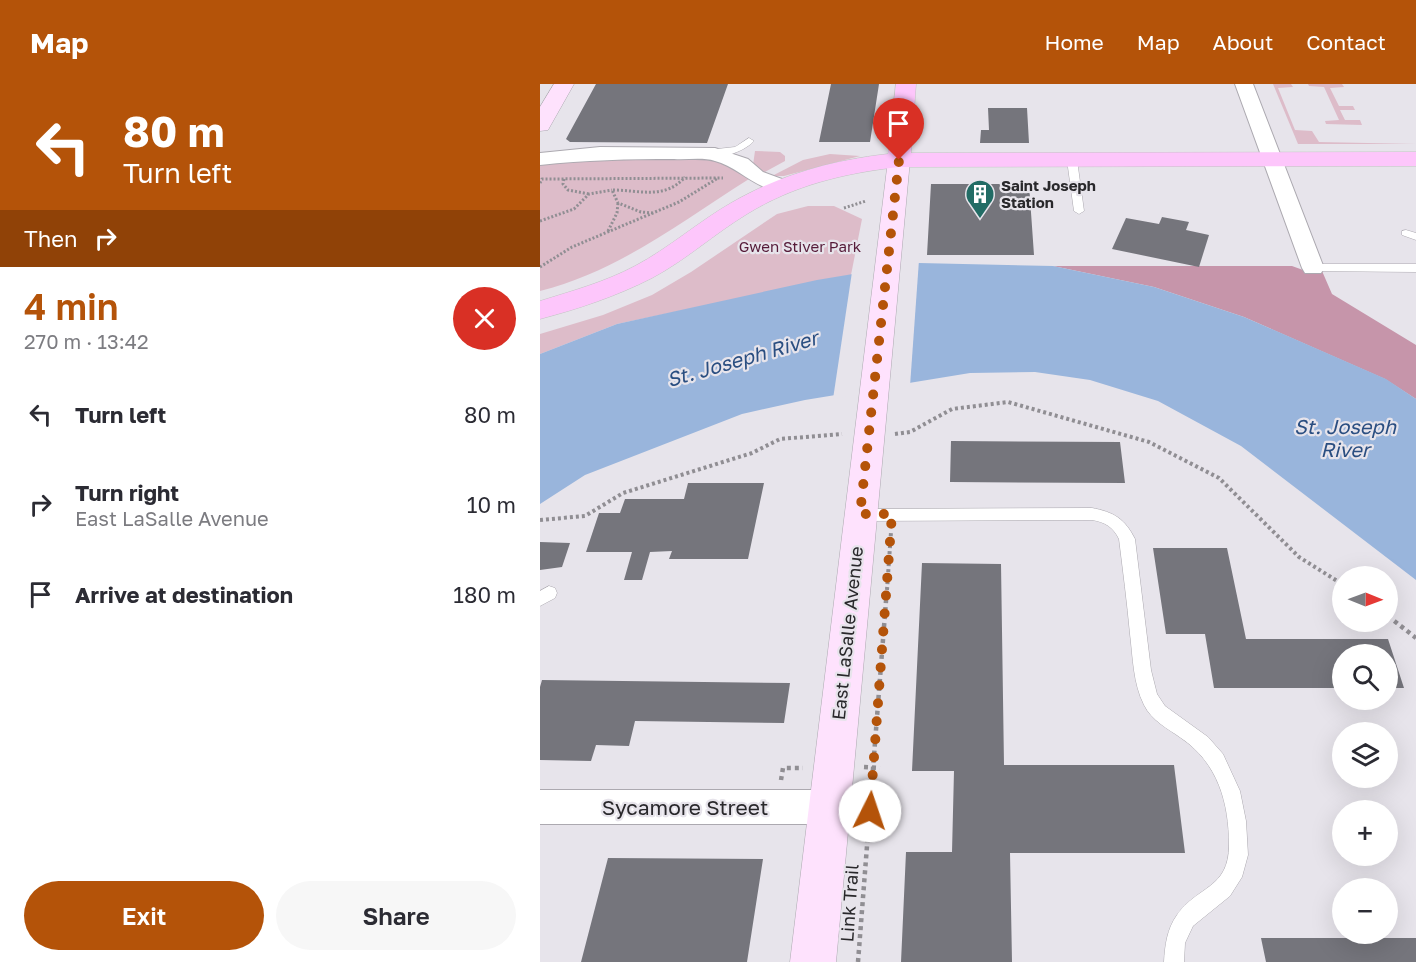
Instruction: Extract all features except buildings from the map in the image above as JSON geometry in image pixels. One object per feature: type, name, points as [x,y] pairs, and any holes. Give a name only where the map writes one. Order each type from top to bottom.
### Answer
[{"type":"main road","points":[[899,160],[906,84]]},
{"type":"main road","points":[[540,310],[621,283],[644,272],[738,209],[783,186],[856,164],[899,160],[1416,159]]},
{"type":"street","points":[[540,125],[564,84]]},
{"type":"street","points":[[1244,84],[1313,268]]},
{"type":"street","points":[[540,159],[600,153],[708,153],[726,156],[746,166],[756,176],[783,186]]},
{"type":"street","name":"East LaSalle Avenue","points":[[813,962],[829,807],[876,514],[869,431],[899,160]]},
{"type":"street","name":"Sycamore Street","points":[[540,807],[829,807]]},
{"type":"lane","points":[[1072,160],[1078,211]]},
{"type":"lane","points":[[1313,268],[1416,267]]},
{"type":"lane","points":[[876,514],[1092,514],[1111,517],[1121,526],[1127,539],[1144,678],[1152,703],[1167,720],[1193,736],[1212,752],[1226,777],[1236,812],[1238,855],[1233,876],[1211,898],[1187,916],[1174,941],[1174,962]]},
{"type":"path","points":[[564,179],[563,184],[568,190],[589,194],[612,190],[657,194],[674,188],[685,177]]},
{"type":"path","points":[[540,267],[572,247],[690,196],[718,178]]},
{"type":"path","points":[[540,183],[542,179],[726,178]]},
{"type":"path","points":[[607,232],[617,213],[618,203],[612,190]]},
{"type":"path","points":[[540,221],[575,209],[584,203],[589,194]]},
{"type":"path","points":[[844,208],[866,201]]},
{"type":"path","points":[[618,203],[640,212],[654,213]]},
{"type":"path","points":[[540,520],[585,516],[623,493],[752,453],[780,439],[869,431],[910,432],[952,409],[1008,402],[1149,442],[1219,478],[1299,557],[1332,578]]},
{"type":"path","name":"Link Trail","points":[[858,962],[876,514]]},
{"type":"path","points":[[1398,624],[1416,638]]},
{"type":"path","points":[[781,781],[783,768]]},
{"type":"green space","points":[[1273,84],[1291,84],[1293,87],[1278,88],[1295,130],[1312,131],[1319,142],[1416,144],[1298,144]]},
{"type":"green space","points":[[1308,84],[1342,84],[1344,87],[1330,88],[1339,106],[1353,106],[1355,110],[1340,110],[1345,120],[1360,120],[1362,125],[1326,124],[1325,121],[1339,120],[1324,87]]},
{"type":"green space","points":[[755,151],[780,152],[785,156],[785,161],[763,173],[753,165]]},
{"type":"green space","points":[[830,154],[860,156],[784,176],[772,176],[803,160]]},
{"type":"green space","points":[[706,158],[739,167],[749,179],[649,244],[623,258],[569,282],[540,291],[540,165],[560,161]]},
{"type":"green space","name":"Gwen Stiver Park","points":[[808,206],[834,206],[862,219],[851,275],[617,324],[540,354],[540,334],[603,315],[652,295],[691,272],[777,214]]},
{"type":"shaded area","points":[[1053,266],[1292,266],[1303,270],[1322,271],[1332,294],[1416,345],[1416,399],[1385,379],[1244,317],[1154,287]]},
{"type":"water","name":"St. Joseph River","points":[[919,263],[1053,266],[1154,287],[1244,317],[1386,379],[1416,399],[1416,580],[1241,446],[1158,401],[1090,380],[1035,372],[970,373],[805,400],[742,414],[585,475],[540,504],[540,354],[617,324],[817,280]]},
{"type":"pier","points":[[919,260],[910,386],[833,399],[852,272]]},
{"type":"place","name":"Saint Joseph Station","points":[[980,220]]},
{"type":"route","points":[[870,811],[892,514],[860,514],[899,160]]}]
